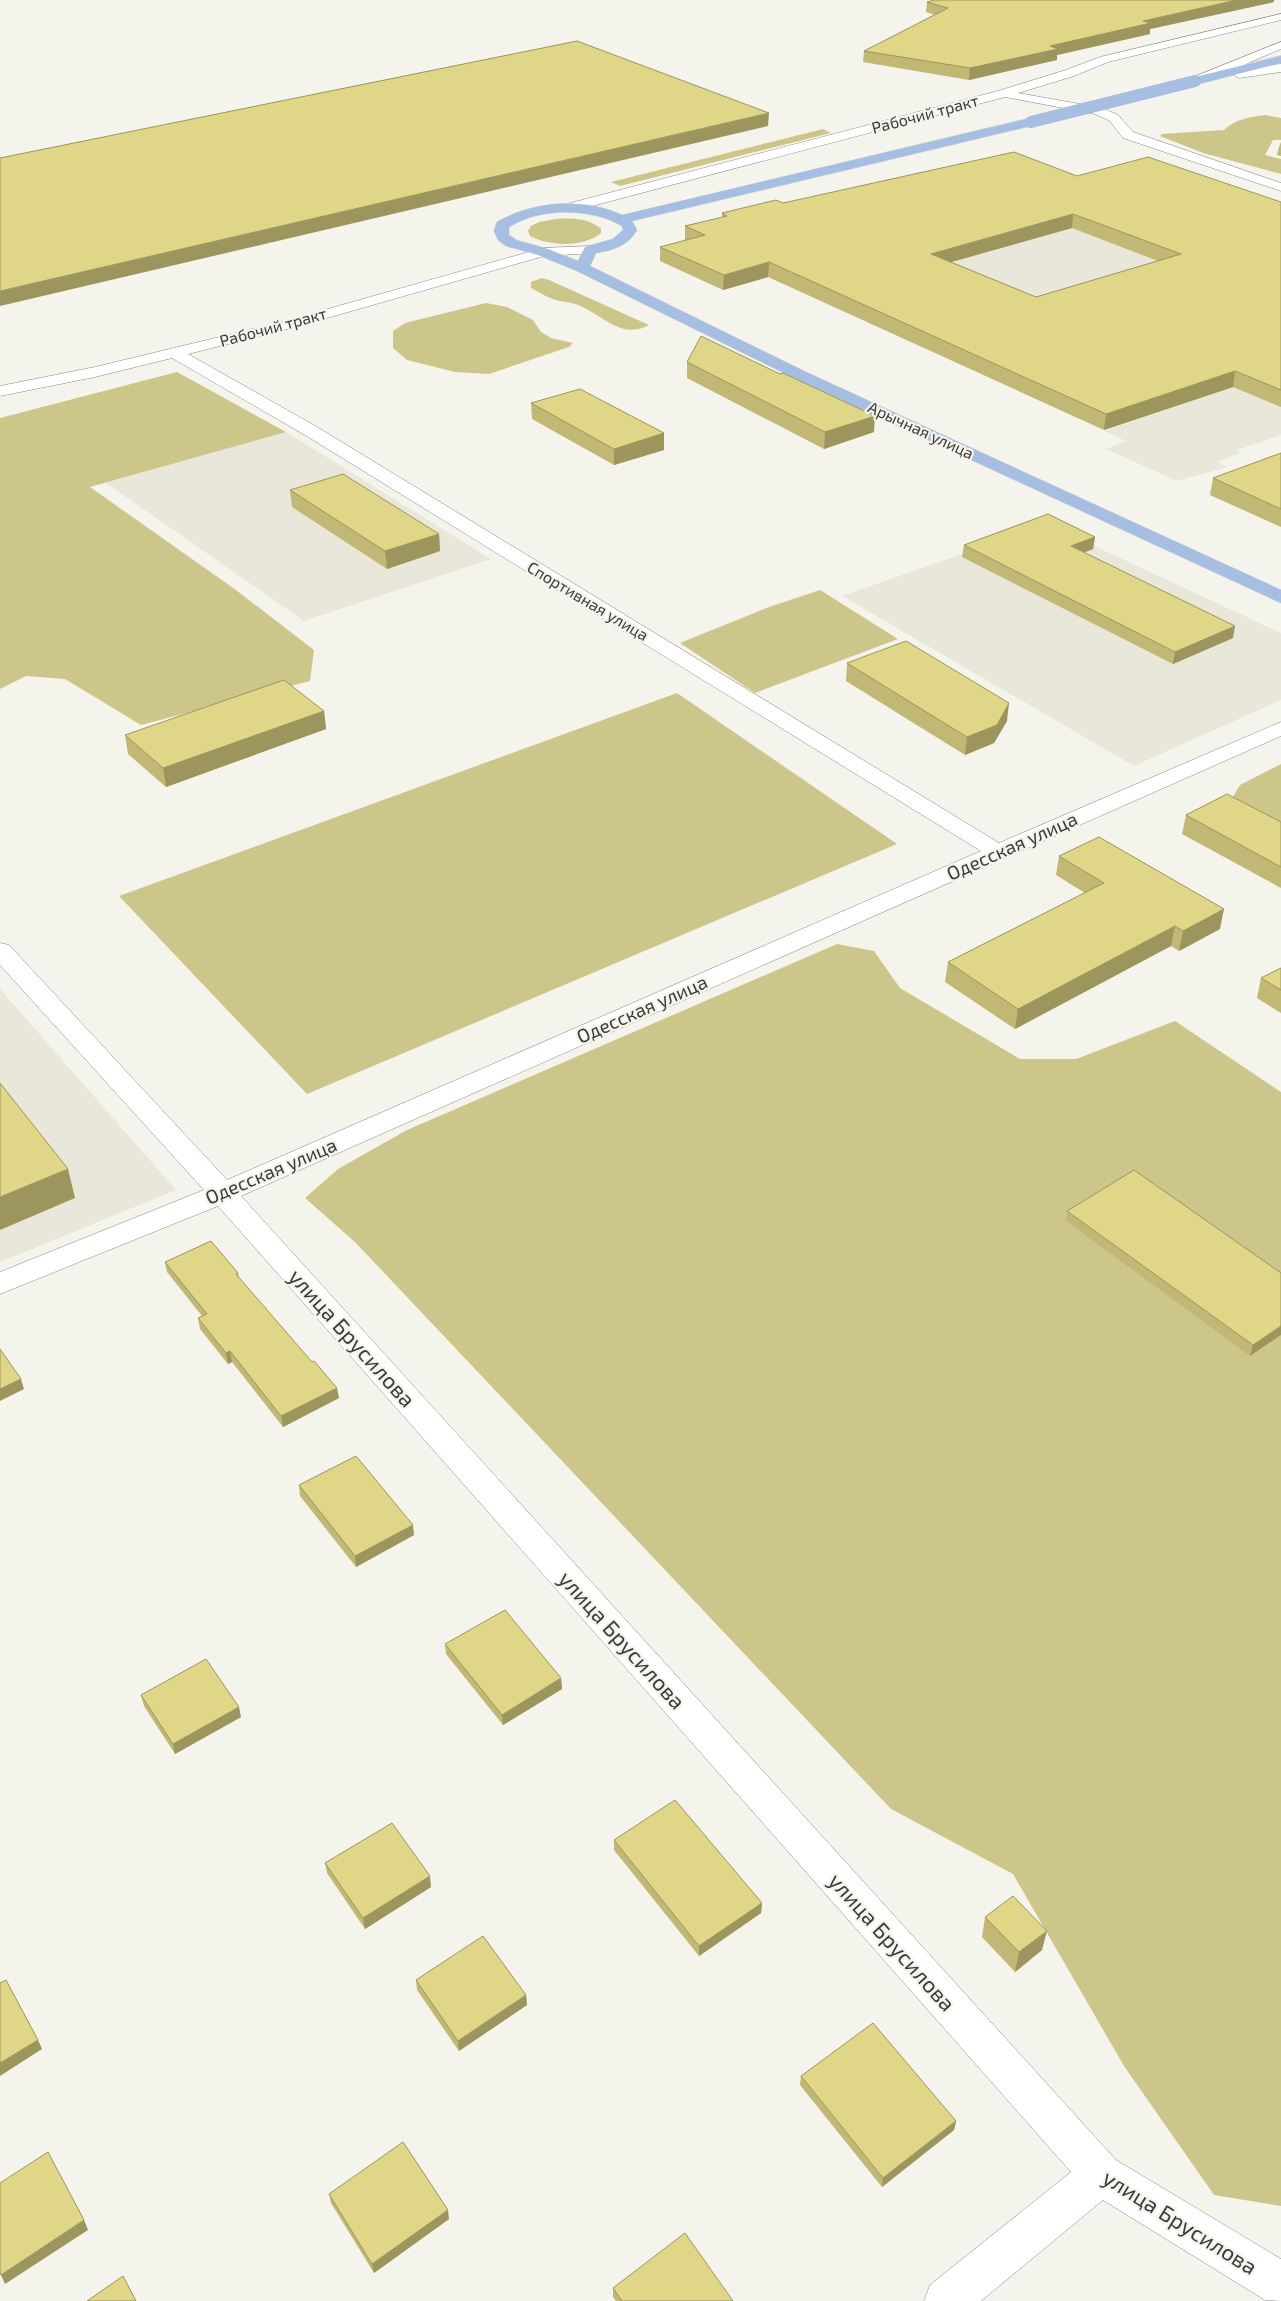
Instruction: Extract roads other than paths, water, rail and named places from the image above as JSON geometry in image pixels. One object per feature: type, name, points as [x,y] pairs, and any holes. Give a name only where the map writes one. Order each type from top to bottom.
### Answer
[{"type":"main road","name":"Рабочий тракт","points":[[542,252],[523,247],[503,237],[500,231],[502,225],[520,215],[534,211],[568,208],[616,216],[653,211],[1031,122],[1281,58]]},
{"type":"main road","name":"Рабочий тракт","points":[[590,250],[620,241],[627,235],[630,230],[628,224],[616,216]]},
{"type":"main road","points":[[582,268],[590,250]]},
{"type":"main road","name":"Арычная улица","points":[[542,252],[582,268],[802,376],[1145,532],[1281,598]]},
{"type":"street","name":"Рабочий тракт","points":[[568,208],[1002,94],[1070,73],[1104,58],[1281,17]]},
{"type":"street","points":[[1195,81],[1281,45]]},
{"type":"street","points":[[1195,81],[1281,68]]},
{"type":"street","points":[[1002,94],[1098,111],[1114,118],[1128,136],[1281,187]]},
{"type":"street","points":[[616,216],[616,194],[653,211]]},
{"type":"street","points":[[487,268],[502,246],[503,237]]},
{"type":"street","name":"Рабочий тракт","points":[[0,392],[175,353],[287,325],[542,252],[590,250]]},
{"type":"street","name":"Спортивная улица","points":[[175,353],[319,436],[998,852]]},
{"type":"street","name":"Одесская улица","points":[[0,1284],[222,1193],[1281,728]]},
{"type":"street","name":"улица Брусилова","points":[[0,950],[222,1193],[1101,2175],[1281,2284]]},
{"type":"street","points":[[946,2301],[1101,2175]]}]
